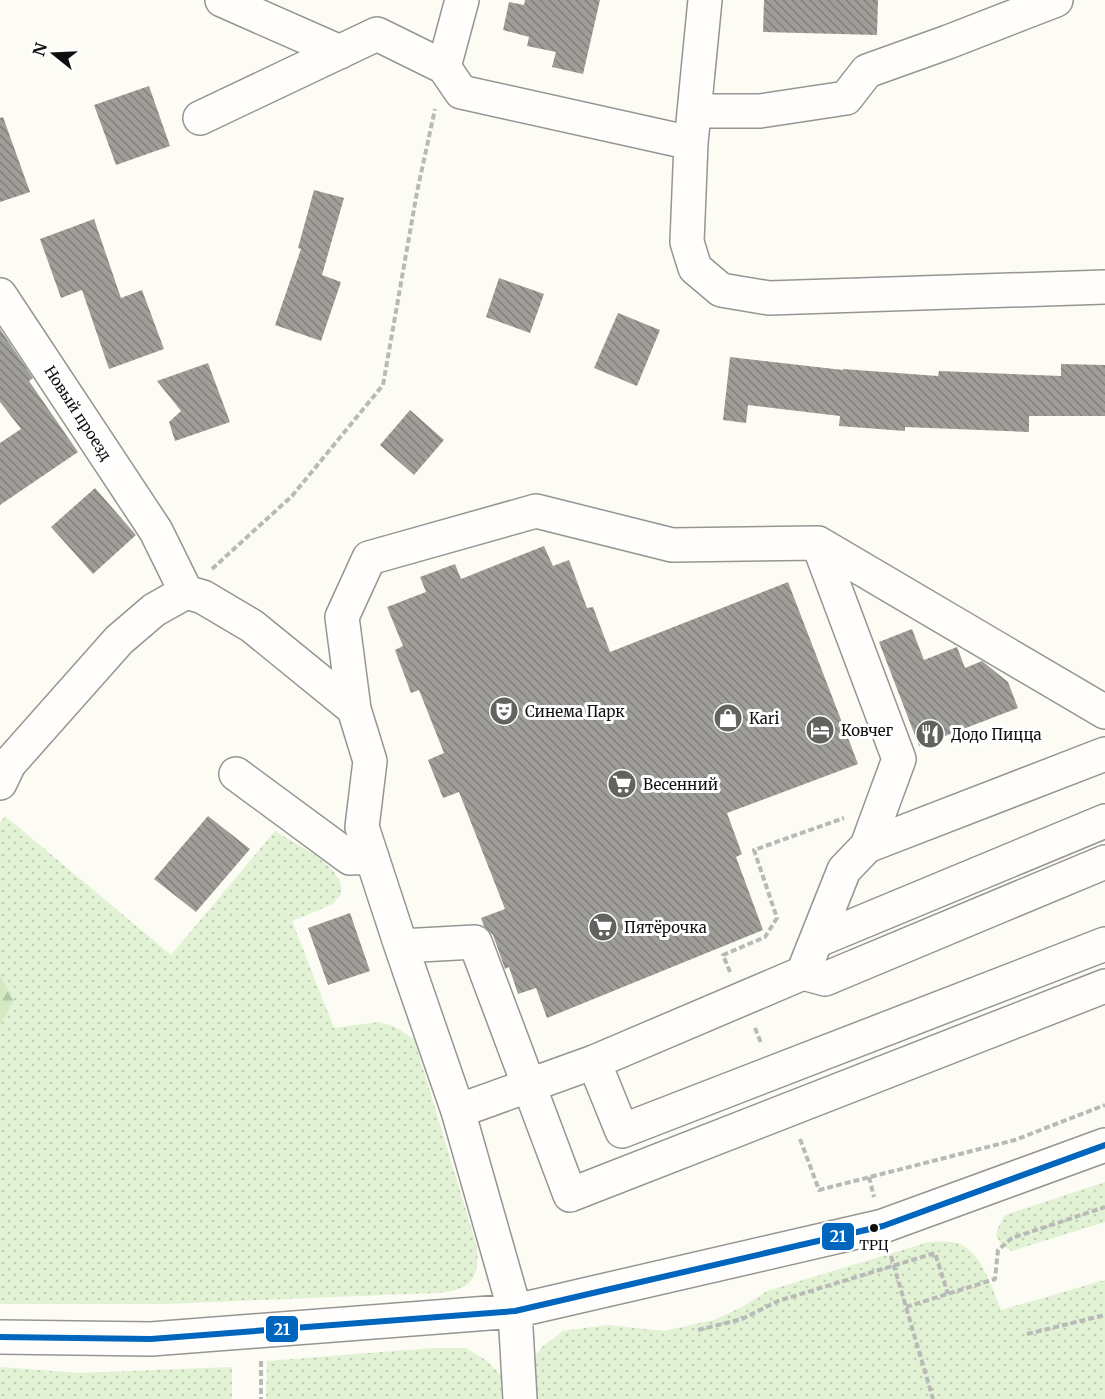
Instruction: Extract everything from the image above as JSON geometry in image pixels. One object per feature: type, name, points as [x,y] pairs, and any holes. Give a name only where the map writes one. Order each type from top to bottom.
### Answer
[{"type":"street","points":[[222,0],[340,52]]},
{"type":"street","points":[[444,67],[462,0]]},
{"type":"street","points":[[705,0],[691,143],[687,242],[695,268],[721,290],[769,298],[1105,287]]},
{"type":"street","points":[[694,111],[760,111],[846,98],[867,71],[1056,0]]},
{"type":"street","points":[[200,118],[377,34],[444,67],[461,92],[691,143]]},
{"type":"street","name":"Новый проезд","points":[[0,295],[156,531],[186,592]]},
{"type":"street","points":[[520,1399],[515,1311],[458,1111],[362,827],[370,761],[354,709],[342,617],[369,558],[536,511],[672,545],[818,543],[1105,712]]},
{"type":"street","points":[[803,973],[844,870],[867,846],[899,759],[818,543]]},
{"type":"street","points":[[0,783],[9,764],[119,640],[154,610],[186,592],[203,597],[252,626],[354,709]]},
{"type":"street","points":[[313,676],[332,680],[342,674],[348,660]]},
{"type":"street","points":[[867,846],[1105,754]]},
{"type":"street","points":[[236,774],[350,858],[372,856]]},
{"type":"street","points":[[816,941],[1105,821]]},
{"type":"street","points":[[458,1111],[594,1062],[803,973],[825,979],[1105,862]]},
{"type":"street","points":[[401,946],[475,942],[570,1195],[1105,986]]},
{"type":"street","points":[[594,1062],[622,1131],[1105,944]]},
{"type":"street","points":[[0,1337],[151,1339],[515,1311],[883,1226],[1105,1145]]},
{"type":"path","points":[[186,592],[292,496],[383,385],[417,192],[444,67]]},
{"type":"path","points":[[869,1177],[933,1399]]},
{"type":"path","points":[[906,1307],[995,1279],[998,1250],[1012,1238],[1105,1207]]},
{"type":"path","points":[[698,1330],[742,1319],[778,1301],[935,1253],[948,1294]]},
{"type":"path","points":[[1027,1334],[1105,1315]]},
{"type":"green space","points":[[5,816],[171,955],[275,831],[328,865],[340,882],[341,894],[333,904],[292,921],[334,1028],[379,1022],[396,1027],[414,1039],[477,1247],[477,1264],[474,1276],[468,1284],[459,1289],[436,1293],[165,1304],[0,1304],[0,823]]},
{"type":"green space","points":[[0,976],[14,1000],[0,1025]]},
{"type":"green space","points":[[1105,1182],[1105,1222],[1011,1251],[1002,1245],[996,1236],[1005,1215]]},
{"type":"green space","points":[[929,1242],[954,1242],[969,1250],[986,1274],[1001,1310],[1105,1280],[1105,1399],[528,1399],[530,1365],[541,1348],[563,1331],[608,1325],[664,1331],[714,1320],[744,1306],[767,1291]]},
{"type":"green space","points":[[433,1348],[466,1348],[487,1361],[501,1375],[502,1399],[266,1399],[267,1361]]},
{"type":"green space","points":[[0,1367],[79,1373],[232,1367],[232,1399],[0,1399]]},
{"type":"building","points":[[525,0],[600,0],[583,74],[552,67],[556,52],[527,46],[529,37],[503,30],[509,2],[524,5]]},
{"type":"building","points":[[764,0],[878,0],[877,35],[763,32]]},
{"type":"building","points":[[149,86],[170,146],[116,165],[94,105]]},
{"type":"building","points":[[3,117],[30,192],[0,202],[0,118]]},
{"type":"building","points":[[314,190],[344,198],[322,275],[341,282],[321,341],[275,325],[301,249],[298,248]]},
{"type":"building","points":[[94,219],[121,298],[142,290],[164,349],[109,369],[82,290],[61,298],[40,239]]},
{"type":"building","points":[[499,278],[544,294],[530,333],[486,317]]},
{"type":"building","points":[[618,313],[660,330],[637,386],[594,368]]},
{"type":"building","points":[[0,329],[33,378],[29,381],[78,452],[0,505],[0,443],[21,429],[0,402]]},
{"type":"building","points":[[730,357],[843,370],[938,376],[939,371],[1061,376],[1061,364],[1105,365],[1105,416],[1029,416],[1029,432],[905,427],[905,431],[839,426],[840,416],[748,405],[746,423],[723,420]]},
{"type":"building","points":[[208,363],[230,422],[175,441],[169,422],[181,411],[157,381]]},
{"type":"building","points":[[410,410],[444,440],[414,475],[380,445]]},
{"type":"building","points":[[95,488],[136,535],[93,574],[51,527]]},
{"type":"building","name":"Весенний","points":[[544,546],[553,566],[569,560],[587,608],[593,607],[610,652],[788,582],[858,764],[727,813],[742,854],[736,857],[763,930],[547,1018],[536,988],[518,994],[509,967],[505,969],[493,935],[484,926],[481,918],[505,909],[459,792],[443,798],[428,760],[444,753],[419,690],[411,693],[395,650],[403,646],[387,607],[426,592],[420,577],[455,564],[461,579]]},
{"type":"building","points":[[912,629],[924,660],[957,647],[965,668],[982,661],[1008,682],[1018,708],[919,746],[879,642]]},
{"type":"building","points":[[208,816],[250,849],[196,912],[154,879]]},
{"type":"building","points":[[350,913],[370,971],[328,985],[308,928]]},
{"type":"transit line","name":"21","points":[[0,1337],[151,1339],[515,1311],[883,1226],[1105,1145]]},
{"type":"place","name":"Синема Парк","points":[[504,711]]},
{"type":"place","name":"Kari","points":[[728,718]]},
{"type":"place","name":"Ковчег","points":[[820,730]]},
{"type":"place","name":"Додо Пицца","points":[[930,734]]},
{"type":"place","name":"Весенний","points":[[622,784]]},
{"type":"place","name":"Пятёрочка","points":[[603,927]]},
{"type":"place","name":"ТРЦ","points":[[874,1228]]}]
